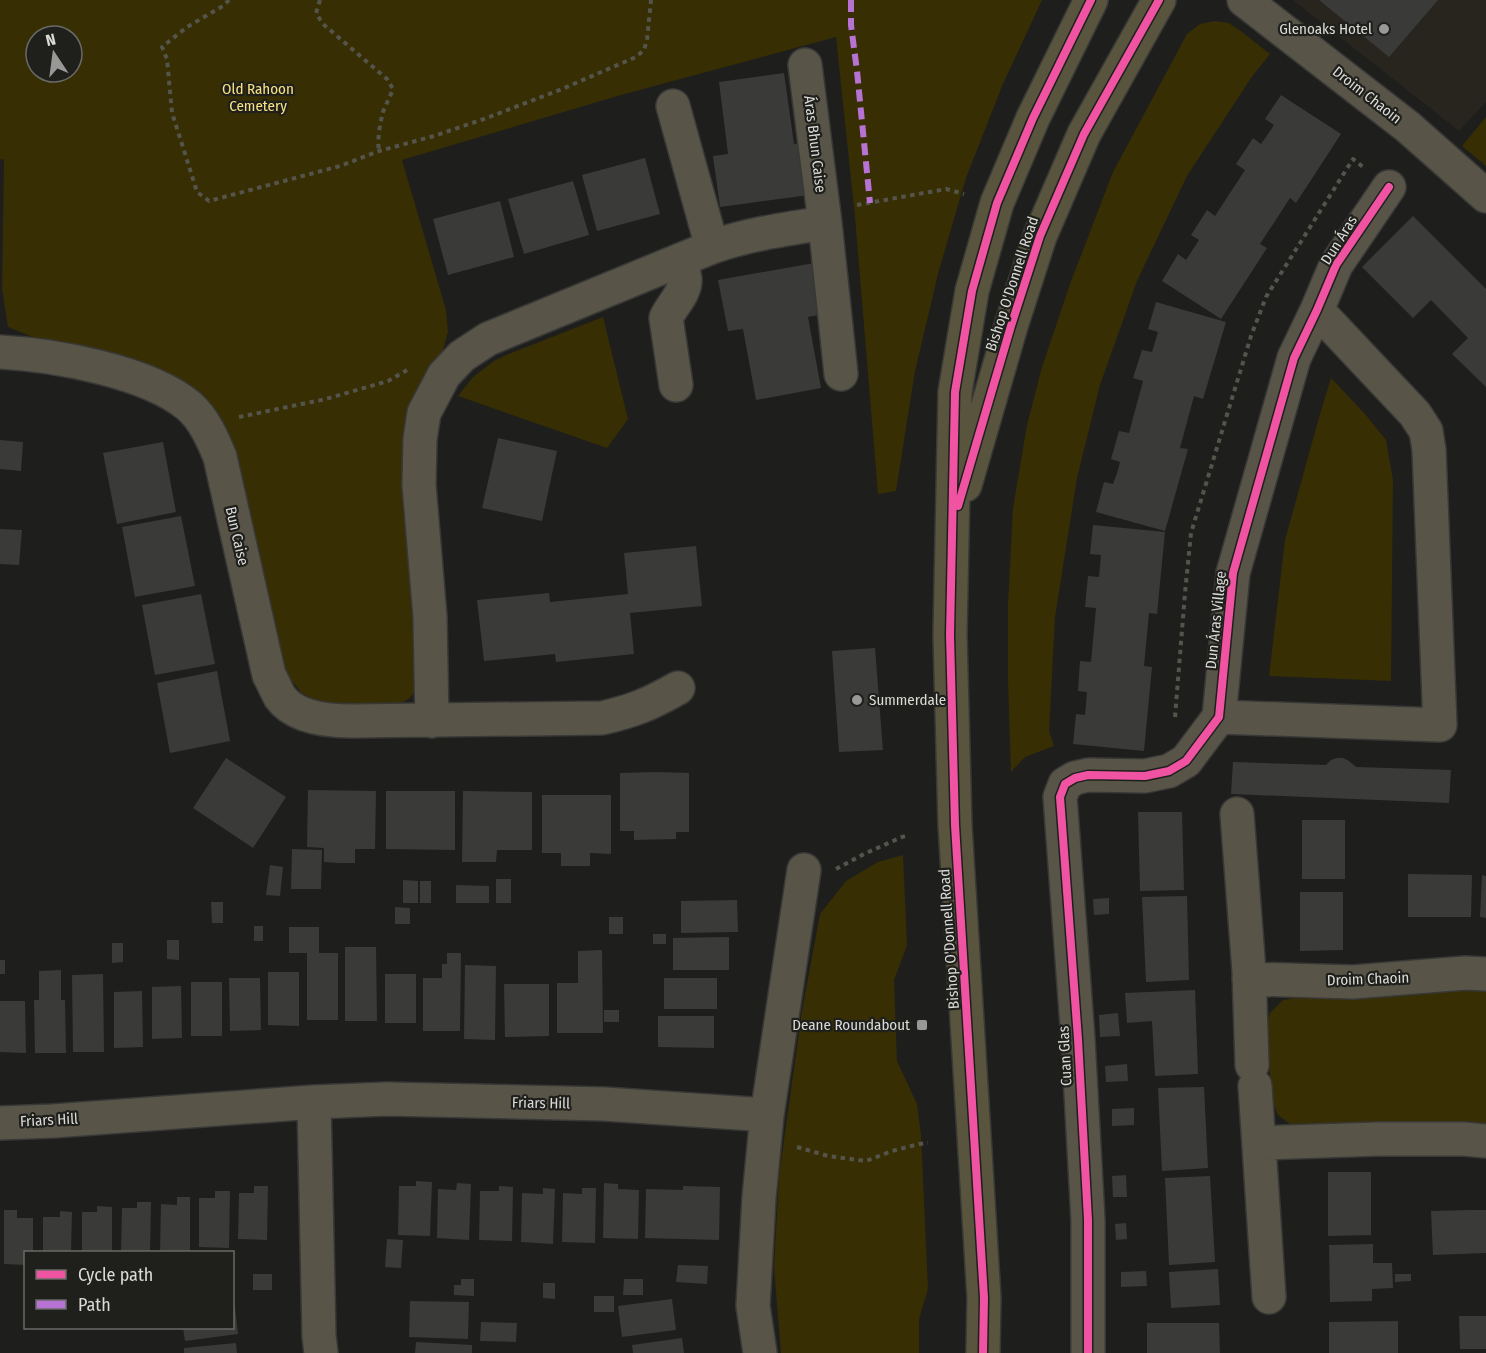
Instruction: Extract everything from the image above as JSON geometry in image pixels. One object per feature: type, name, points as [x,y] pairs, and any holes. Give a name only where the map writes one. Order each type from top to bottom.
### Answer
[{"type":"main road","name":"Bishop O'Donnell Road","points":[[982,1353],[984,1298],[953,760],[950,580],[955,392],[972,291],[997,203],[1033,118],[1091,0]]},
{"type":"main road","name":"Bishop O'Donnell Road","points":[[953,524],[1040,236],[1084,134],[1160,0]]},
{"type":"street","name":"Droim Chaoin","points":[[1244,0],[1408,127],[1486,196]]},
{"type":"street","name":"Áras Bhun Caise","points":[[805,64],[841,374]]},
{"type":"street","points":[[673,106],[712,247]]},
{"type":"street","name":"Dun Áras","points":[[1317,310],[1336,266],[1389,187]]},
{"type":"street","points":[[432,721],[430,617],[419,460],[424,413],[444,375],[462,356],[488,339],[712,247],[759,234],[825,223]]},
{"type":"street","points":[[673,263],[685,281],[666,318],[676,385]]},
{"type":"street","points":[[1219,717],[1440,725],[1429,450],[1426,431],[1415,414],[1317,310]]},
{"type":"street","name":"Dun Áras Village","points":[[1219,717],[1233,573],[1294,358],[1317,310]]},
{"type":"street","name":"Bun Caise","points":[[7,352],[59,358],[146,382],[169,393],[197,413],[214,441],[220,457],[269,675],[282,700],[303,714],[315,718],[352,721],[602,718],[645,706],[678,688]]},
{"type":"street","name":"Cuan Glas","points":[[1088,1353],[1088,1220],[1078,1039],[1060,797],[1065,784],[1075,777],[1088,775],[1145,776],[1168,771],[1186,761],[1219,717]]},
{"type":"street","points":[[1237,814],[1269,1297]]},
{"type":"street","points":[[760,1353],[753,1306],[759,1197],[766,1126],[803,881]]},
{"type":"street","name":"Droim Chaoin","points":[[1249,979],[1353,982],[1465,973],[1486,974]]},
{"type":"street","name":"Friars Hill","points":[[0,1123],[387,1099],[604,1104],[766,1126]]},
{"type":"street","points":[[314,1102],[321,1353]]},
{"type":"street","points":[[1259,1143],[1380,1139],[1486,1141]]},
{"type":"path","points":[[229,0],[223,6],[187,27],[162,47],[167,59],[172,113],[197,192],[209,201],[340,166],[379,151],[434,136],[562,89],[636,57],[644,50],[647,40],[651,0]]},
{"type":"path","points":[[320,0],[316,13],[323,24],[387,79],[393,89],[384,111],[378,142],[379,151]]},
{"type":"path","points":[[1173,727],[1191,533],[1251,336],[1266,297],[1353,159],[1389,187]]},
{"type":"path","points":[[825,223],[854,205],[946,189],[968,195]]},
{"type":"path","points":[[203,423],[327,399],[388,381],[407,370]]},
{"type":"path","points":[[803,881],[831,871],[902,837],[909,836]]},
{"type":"path","points":[[766,1126],[783,1140],[800,1148],[828,1156],[866,1161],[928,1143]]},
{"type":"shaded area","points":[[1293,0],[1486,0],[1486,102],[1459,131]]},
{"type":"green space","name":"Old Rahoon Cemetery","points":[[0,0],[1042,0],[1002,86],[966,178],[939,270],[915,371],[896,491],[878,494],[855,217],[836,37],[621,95],[402,160],[446,310],[448,332],[440,360],[406,427],[402,461],[419,681],[409,698],[390,706],[322,704],[302,693],[286,674],[226,427],[202,394],[180,382],[97,350],[38,339],[8,327],[2,289],[4,160],[0,159]]},
{"type":"green space","points":[[1215,21],[1229,23],[1270,54],[1251,78],[1187,176],[1137,281],[1100,385],[1077,478],[1055,617],[1049,731],[1054,746],[1025,757],[1011,772],[1008,604],[1013,508],[1027,425],[1042,367],[1070,284],[1113,172],[1187,34],[1200,24]]},
{"type":"green space","points":[[1486,117],[1486,166],[1462,146]]},
{"type":"green space","points":[[603,317],[628,419],[607,448],[458,396],[473,377],[494,361]]},
{"type":"green space","points":[[1331,378],[1386,440],[1393,480],[1391,681],[1269,676],[1285,540]]},
{"type":"green space","points":[[903,855],[907,945],[894,980],[897,1061],[917,1104],[921,1135],[928,1289],[919,1319],[919,1353],[781,1353],[774,1267],[779,1176],[802,1011],[820,914],[846,881],[878,862]]},
{"type":"green space","points":[[1486,990],[1486,1131],[1290,1124],[1278,1115],[1272,1100],[1266,1027],[1270,1013],[1283,1000]]},
{"type":"building","name":"Glenoaks Hotel","points":[[1319,0],[1438,0],[1389,57]]},
{"type":"building","points":[[784,73],[794,144],[810,142],[817,194],[720,207],[713,156],[728,154],[719,82]]},
{"type":"building","points":[[1281,95],[1341,134],[1296,203],[1290,198],[1260,244],[1267,248],[1221,319],[1162,281],[1178,254],[1186,260],[1199,240],[1191,235],[1207,210],[1215,216],[1245,170],[1236,164],[1253,138],[1261,144],[1274,125],[1265,119]]},
{"type":"building","points":[[645,158],[660,214],[597,231],[582,175]]},
{"type":"building","points":[[573,181],[589,235],[524,254],[508,199]]},
{"type":"building","points":[[500,201],[514,257],[448,275],[433,219]]},
{"type":"building","points":[[1413,216],[1486,289],[1486,387],[1452,354],[1468,338],[1431,300],[1413,318],[1362,267]]},
{"type":"building","points":[[814,263],[823,314],[808,317],[821,388],[756,400],[743,329],[728,331],[718,280]]},
{"type":"building","points":[[1156,302],[1226,322],[1203,399],[1194,396],[1180,448],[1188,449],[1165,531],[1096,512],[1104,482],[1113,484],[1117,473],[1120,462],[1111,459],[1119,431],[1129,433],[1143,381],[1133,378],[1142,350],[1152,352],[1158,332],[1148,329]]},
{"type":"building","points":[[498,438],[557,451],[542,521],[482,508]]},
{"type":"building","points":[[0,440],[23,442],[21,471],[0,469]]},
{"type":"building","points":[[163,442],[176,512],[117,524],[103,453]]},
{"type":"building","points":[[181,516],[195,586],[135,597],[122,527]]},
{"type":"building","points":[[1093,525],[1165,532],[1157,614],[1149,613],[1144,666],[1152,667],[1144,751],[1073,744],[1076,714],[1085,715],[1087,692],[1078,691],[1080,661],[1091,662],[1096,608],[1085,607],[1088,576],[1099,577],[1101,555],[1090,554]]},
{"type":"building","points":[[0,529],[22,530],[19,565],[0,564]]},
{"type":"building","points":[[696,546],[702,606],[630,613],[634,654],[556,662],[555,654],[484,661],[477,600],[549,593],[550,602],[628,594],[624,553]]},
{"type":"building","points":[[201,594],[215,664],[155,675],[142,605]]},
{"type":"building","name":"Summerdale","points":[[875,648],[883,750],[839,752],[832,651]]},
{"type":"building","points":[[217,671],[230,741],[170,753],[157,683]]},
{"type":"building","points":[[226,758],[286,797],[253,848],[193,808]]},
{"type":"building","points":[[1337,758],[1343,758],[1356,767],[1451,770],[1449,803],[1231,794],[1233,762],[1326,765]]},
{"type":"building","points":[[620,773],[689,773],[689,832],[676,832],[676,839],[634,840],[634,831],[620,831]]},
{"type":"building","points":[[308,790],[376,791],[375,849],[355,849],[355,863],[324,862],[324,848],[307,847]]},
{"type":"building","points":[[386,791],[455,791],[455,850],[386,849]]},
{"type":"building","points":[[463,791],[532,792],[532,850],[497,850],[496,862],[462,862]]},
{"type":"building","points":[[542,795],[611,795],[611,854],[590,853],[590,866],[561,866],[561,853],[542,853]]},
{"type":"building","points":[[1138,812],[1182,812],[1184,890],[1140,891]]},
{"type":"building","points":[[1302,820],[1345,820],[1345,879],[1302,879]]},
{"type":"building","points":[[292,849],[322,850],[321,889],[291,889]]},
{"type":"building","points":[[270,865],[283,867],[280,896],[266,895]]},
{"type":"building","points":[[1408,874],[1472,875],[1471,917],[1408,917]]},
{"type":"building","points":[[1482,875],[1486,876],[1486,918],[1480,917]]},
{"type":"building","points":[[496,879],[511,879],[511,903],[496,903]]},
{"type":"building","points":[[403,880],[418,881],[418,903],[403,903]]},
{"type":"building","points":[[420,881],[431,881],[431,903],[420,903]]},
{"type":"building","points":[[456,885],[489,886],[489,903],[456,903]]},
{"type":"building","points":[[1300,892],[1343,892],[1343,950],[1300,951]]},
{"type":"building","points":[[1187,896],[1189,980],[1146,982],[1142,897]]},
{"type":"building","points":[[1109,898],[1109,914],[1094,915],[1093,899]]},
{"type":"building","points":[[737,900],[738,932],[681,933],[681,901]]},
{"type":"building","points":[[211,902],[223,902],[223,923],[212,923]]},
{"type":"building","points":[[395,907],[410,908],[410,924],[395,924]]},
{"type":"building","points":[[609,917],[623,917],[623,934],[609,934]]},
{"type":"building","points":[[254,926],[263,926],[263,941],[254,941]]},
{"type":"building","points":[[289,927],[319,927],[319,953],[338,953],[338,1020],[307,1020],[307,953],[289,953]]},
{"type":"building","points":[[653,934],[666,934],[666,944],[653,944]]},
{"type":"building","points":[[729,937],[729,970],[673,970],[673,938]]},
{"type":"building","points":[[167,940],[179,940],[179,960],[167,959]]},
{"type":"building","points":[[112,943],[123,943],[123,962],[112,963]]},
{"type":"building","points":[[345,947],[376,947],[377,1021],[345,1021]]},
{"type":"building","points":[[602,950],[603,1033],[557,1033],[557,983],[578,983],[578,951]]},
{"type":"building","points":[[447,953],[461,953],[460,1031],[423,1031],[423,978],[442,978],[442,964],[447,964]]},
{"type":"building","points":[[0,960],[5,960],[5,974],[0,974]]},
{"type":"building","points":[[465,965],[496,966],[495,1040],[464,1039]]},
{"type":"building","points":[[61,970],[61,1000],[65,1000],[66,1053],[35,1053],[34,1000],[39,1000],[39,971]]},
{"type":"building","points":[[268,972],[299,972],[299,1026],[268,1025]]},
{"type":"building","points":[[103,974],[104,1052],[73,1052],[72,975]]},
{"type":"building","points":[[385,974],[416,974],[416,1023],[385,1023]]},
{"type":"building","points":[[229,978],[260,978],[261,1030],[230,1031]]},
{"type":"building","points":[[664,978],[717,978],[717,1009],[664,1009]]},
{"type":"building","points":[[191,982],[222,982],[222,1036],[191,1036]]},
{"type":"building","points":[[504,984],[549,984],[549,1036],[505,1037]]},
{"type":"building","points":[[181,986],[182,1038],[152,1039],[152,987]]},
{"type":"building","points":[[1195,990],[1198,1074],[1155,1076],[1152,1021],[1127,1023],[1125,993]]},
{"type":"building","points":[[142,991],[143,1047],[114,1048],[114,992]]},
{"type":"building","points":[[0,1001],[25,1001],[26,1053],[0,1052]]},
{"type":"building","points":[[604,1010],[619,1010],[619,1022],[604,1022]]},
{"type":"building","points":[[1118,1013],[1120,1036],[1100,1037],[1099,1015]]},
{"type":"building","points":[[658,1016],[714,1016],[714,1048],[658,1047]]},
{"type":"building","points":[[1127,1064],[1128,1081],[1106,1082],[1105,1066]]},
{"type":"building","points":[[1204,1087],[1208,1168],[1162,1171],[1158,1088]]},
{"type":"building","points":[[1134,1108],[1134,1125],[1112,1126],[1112,1109]]},
{"type":"building","points":[[1328,1172],[1371,1172],[1371,1235],[1328,1236]]},
{"type":"building","points":[[1126,1175],[1127,1197],[1113,1197],[1112,1176]]},
{"type":"building","points":[[1210,1176],[1215,1262],[1169,1265],[1165,1178]]},
{"type":"building","points":[[416,1181],[432,1182],[430,1236],[398,1235],[399,1186],[416,1186]]},
{"type":"building","points":[[457,1183],[471,1184],[469,1240],[437,1238],[438,1189],[456,1190]]},
{"type":"building","points":[[604,1183],[618,1184],[618,1189],[639,1190],[638,1239],[603,1238]]},
{"type":"building","points":[[254,1186],[268,1186],[267,1240],[238,1239],[239,1193],[254,1193]]},
{"type":"building","points":[[499,1186],[513,1187],[512,1241],[479,1240],[480,1191],[499,1191]]},
{"type":"building","points":[[683,1186],[720,1187],[719,1240],[645,1238],[646,1189],[683,1190]]},
{"type":"building","points":[[543,1188],[555,1189],[553,1244],[521,1242],[522,1193],[543,1194]]},
{"type":"building","points":[[582,1188],[596,1188],[595,1243],[562,1242],[563,1193],[582,1194]]},
{"type":"building","points":[[215,1191],[230,1191],[229,1248],[199,1247],[199,1198],[215,1198]]},
{"type":"building","points":[[177,1197],[190,1197],[190,1251],[160,1251],[161,1204],[177,1205]]},
{"type":"building","points":[[137,1202],[151,1202],[150,1251],[121,1251],[122,1208],[137,1208]]},
{"type":"building","points":[[97,1206],[112,1207],[112,1251],[82,1251],[82,1212],[97,1212]]},
{"type":"building","points":[[4,1210],[17,1210],[17,1218],[33,1218],[33,1251],[24,1251],[24,1265],[4,1264]]},
{"type":"building","points":[[1486,1210],[1486,1253],[1433,1255],[1431,1211]]},
{"type":"building","points":[[60,1211],[72,1212],[71,1251],[43,1251],[43,1217],[60,1217]]},
{"type":"building","points":[[1126,1223],[1127,1239],[1116,1240],[1115,1224]]},
{"type":"building","points":[[387,1239],[403,1240],[401,1268],[385,1267]]},
{"type":"building","points":[[1373,1244],[1373,1263],[1392,1263],[1393,1288],[1372,1289],[1372,1301],[1330,1302],[1329,1245]]},
{"type":"building","points":[[678,1265],[708,1266],[707,1284],[676,1282]]},
{"type":"building","points":[[1218,1269],[1220,1305],[1171,1308],[1169,1272]]},
{"type":"building","points":[[1146,1271],[1147,1286],[1121,1287],[1121,1272]]},
{"type":"building","points":[[253,1274],[272,1274],[272,1290],[253,1290]]},
{"type":"building","points":[[1395,1274],[1411,1274],[1411,1281],[1395,1282]]},
{"type":"building","points":[[461,1279],[474,1279],[474,1296],[454,1295],[454,1285],[461,1285]]},
{"type":"building","points":[[624,1279],[643,1279],[643,1295],[623,1295]]},
{"type":"building","points":[[543,1283],[555,1283],[555,1299],[543,1298]]},
{"type":"building","points":[[594,1296],[614,1296],[614,1312],[594,1312]]},
{"type":"building","points":[[234,1299],[238,1334],[185,1341],[183,1329],[234,1329]]},
{"type":"building","points":[[672,1299],[676,1330],[622,1337],[618,1306]]},
{"type":"building","points":[[410,1301],[469,1302],[468,1339],[409,1337]]},
{"type":"building","points":[[1459,1316],[1486,1316],[1486,1349],[1460,1349]]},
{"type":"building","points":[[1398,1321],[1398,1353],[1329,1353],[1329,1322]]},
{"type":"building","points":[[481,1322],[517,1323],[516,1342],[480,1341]]},
{"type":"building","points":[[1147,1323],[1219,1323],[1220,1353],[1147,1353]]},
{"type":"building","points":[[682,1338],[684,1353],[633,1353],[632,1345]]},
{"type":"building","points":[[416,1342],[472,1345],[472,1353],[415,1353]]},
{"type":"building","points":[[236,1343],[237,1353],[184,1353],[184,1348]]},
{"type":"marked path","points":[[851,0],[851,25],[870,203]]},
{"type":"cycle path","points":[[983,1353],[984,1298],[955,825],[950,635],[955,392],[972,291],[997,203],[1033,118],[1091,0]]},
{"type":"cycle path","points":[[958,506],[1040,236],[1084,134],[1159,0]]},
{"type":"cycle path","points":[[1088,1353],[1088,1220],[1078,1039],[1060,797],[1065,784],[1075,778],[1088,775],[1145,776],[1169,771],[1186,761],[1219,717],[1233,573],[1294,358],[1336,265],[1389,187]]},
{"type":"place","name":"Glenoaks Hotel","points":[[1384,29]]},
{"type":"place","name":"Summerdale","points":[[857,700]]},
{"type":"place","name":"Deane Roundabout","points":[[922,1025]]}]
